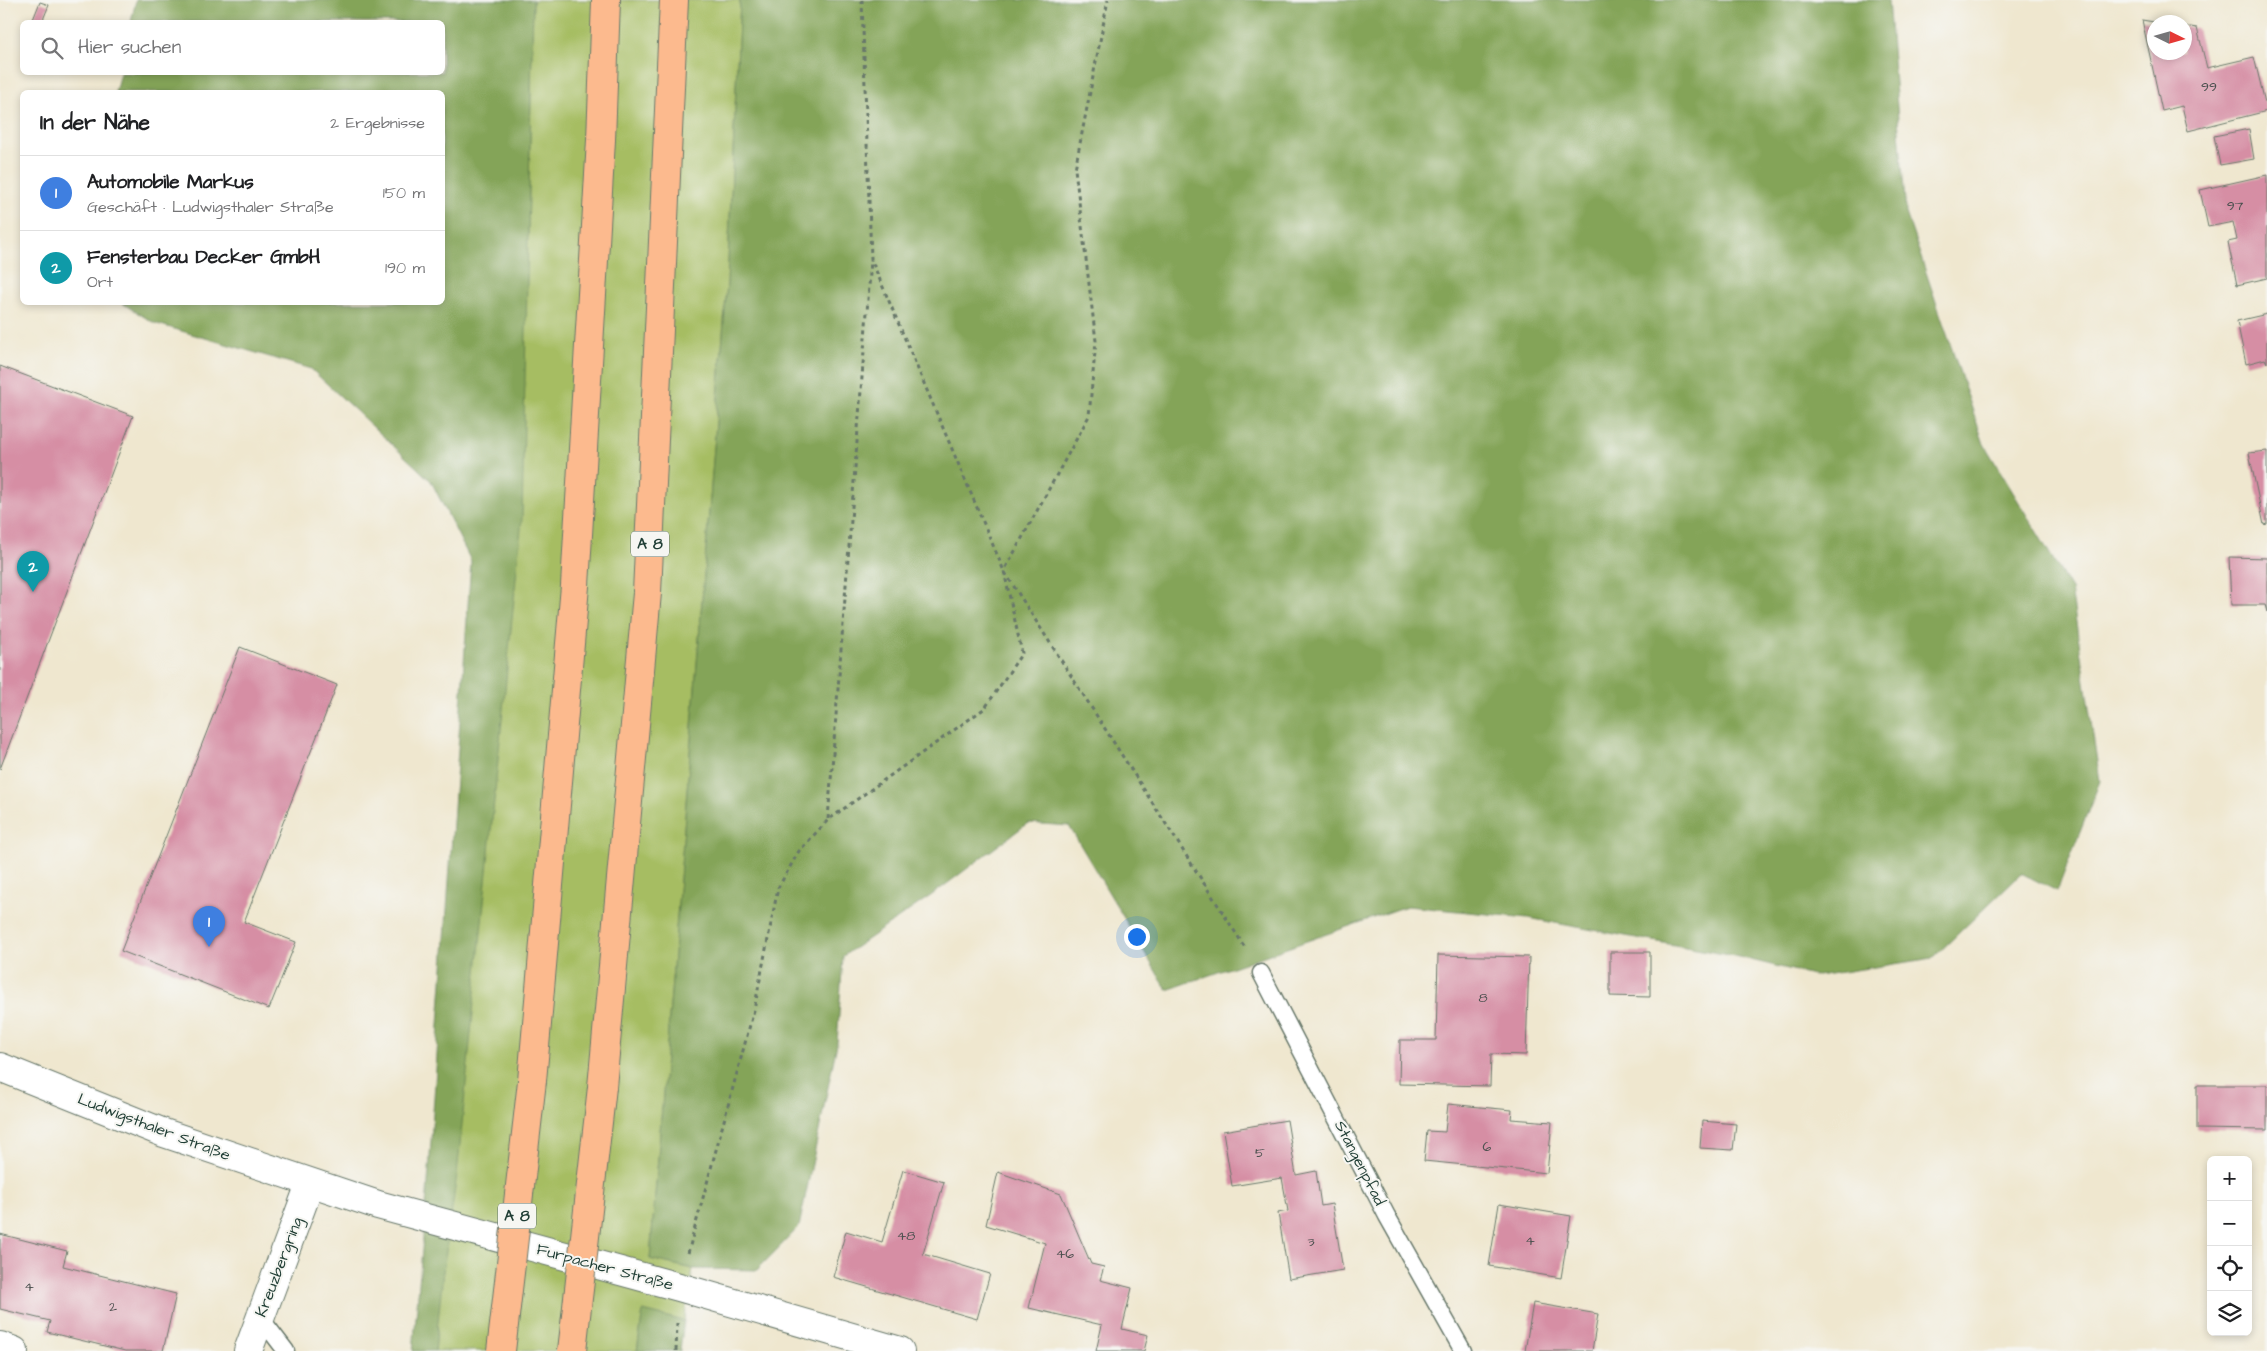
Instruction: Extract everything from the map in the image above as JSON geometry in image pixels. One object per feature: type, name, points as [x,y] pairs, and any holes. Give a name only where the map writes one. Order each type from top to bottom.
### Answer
[{"type":"highway","name":"A 8","points":[[501,1351],[532,1081],[575,586],[600,150],[606,0]]},
{"type":"highway","name":"A 8","points":[[572,1351],[602,1087],[647,594],[674,0]]},
{"type":"street","name":"Ludwigsthaler Straße","points":[[0,1067],[164,1133],[310,1184]]},
{"type":"street","name":"Furpacher Straße","points":[[310,1184],[378,1205],[679,1287],[900,1351]]},
{"type":"street","name":"Kreuzbergring","points":[[248,1351],[310,1184]]},
{"type":"street","points":[[0,1346],[14,1351]]},
{"type":"lane","name":"Stangenpfad","points":[[1261,973],[1387,1216],[1463,1351]]},
{"type":"lane","points":[[260,1318],[286,1351]]},
{"type":"path","points":[[828,820],[871,259],[862,0]]},
{"type":"path","points":[[679,1287],[754,1010],[778,888],[799,851],[828,820],[985,708],[1022,653],[1004,570],[1089,416],[1096,341],[1075,169],[1108,0]]},
{"type":"path","points":[[871,259],[1004,570],[1261,973]]},
{"type":"green space","points":[[136,0],[533,0],[522,518],[457,1174],[443,1272],[435,1351],[413,1351],[429,1170],[471,561],[431,481],[311,369],[154,323],[125,305],[445,305],[445,90],[116,90],[119,75],[445,75],[445,20],[131,20]]},
{"type":"green space","points":[[533,0],[740,0],[727,284],[650,1259],[693,1269],[684,1321],[643,1312],[637,1351],[435,1351],[528,234]]},
{"type":"green space","points":[[740,0],[1888,0],[1906,213],[1984,444],[2071,589],[2100,781],[2057,891],[2021,873],[1933,958],[1817,976],[1734,956],[1528,918],[1407,906],[1167,990],[1069,826],[1028,823],[932,895],[843,956],[837,1044],[799,1227],[757,1270],[693,1269],[650,1259],[727,284]]},
{"type":"green space","points":[[643,1311],[684,1321],[680,1351],[637,1351]]},
{"type":"building","points":[[40,2],[49,5],[43,20],[33,20]]},
{"type":"building","points":[[2142,20],[2147,21],[2147,43]]},
{"type":"building","points":[[2192,27],[2197,28],[2207,68],[2254,57],[2267,111],[2188,131],[2182,106],[2162,111],[2151,60],[2192,60]]},
{"type":"building","points":[[2249,129],[2254,159],[2220,165],[2214,136]]},
{"type":"building","points":[[2267,175],[2267,278],[2237,285],[2228,242],[2237,240],[2233,222],[2208,227],[2200,190]]},
{"type":"building","points":[[2267,314],[2267,363],[2265,359],[2246,364],[2237,321]]},
{"type":"building","points":[[0,366],[133,416],[0,769]]},
{"type":"building","points":[[2267,451],[2267,524],[2264,525],[2249,453]]},
{"type":"building","points":[[2229,557],[2267,558],[2267,612],[2265,605],[2231,605]]},
{"type":"building","points":[[240,647],[337,685],[244,922],[296,942],[269,1009],[121,951]]},
{"type":"building","points":[[1610,952],[1650,952],[1650,997],[1610,996]]},
{"type":"building","points":[[1438,955],[1529,957],[1526,1055],[1491,1054],[1490,1086],[1399,1084],[1400,1040],[1436,1040]]},
{"type":"building","points":[[2197,1085],[2267,1085],[2267,1130],[2197,1129]]},
{"type":"building","points":[[1448,1104],[1512,1110],[1511,1119],[1552,1122],[1547,1173],[1424,1161],[1427,1131],[1445,1132]]},
{"type":"building","points":[[1287,1120],[1296,1175],[1316,1171],[1321,1206],[1332,1204],[1343,1270],[1289,1279],[1278,1213],[1288,1211],[1282,1178],[1232,1186],[1223,1131]]},
{"type":"building","points":[[1702,1121],[1736,1124],[1733,1150],[1700,1148]]},
{"type":"building","points":[[903,1170],[944,1182],[923,1254],[990,1274],[977,1319],[833,1277],[846,1231],[882,1242]]},
{"type":"building","points":[[998,1172],[1061,1194],[1091,1264],[1104,1267],[1100,1280],[1132,1288],[1122,1329],[1148,1335],[1144,1351],[1096,1351],[1102,1325],[1029,1308],[1045,1243],[986,1225]]},
{"type":"building","points":[[1499,1204],[1571,1216],[1561,1278],[1489,1266]]},
{"type":"building","points":[[0,1234],[67,1251],[63,1266],[176,1294],[163,1351],[125,1351],[47,1332],[50,1321],[0,1309]]},
{"type":"building","points":[[1533,1303],[1598,1314],[1592,1351],[1525,1351]]},
{"type":"place","name":"Fensterbau Decker GmbH","points":[[33,592]]},
{"type":"place","name":"Automobile Markus","points":[[209,947]]}]
